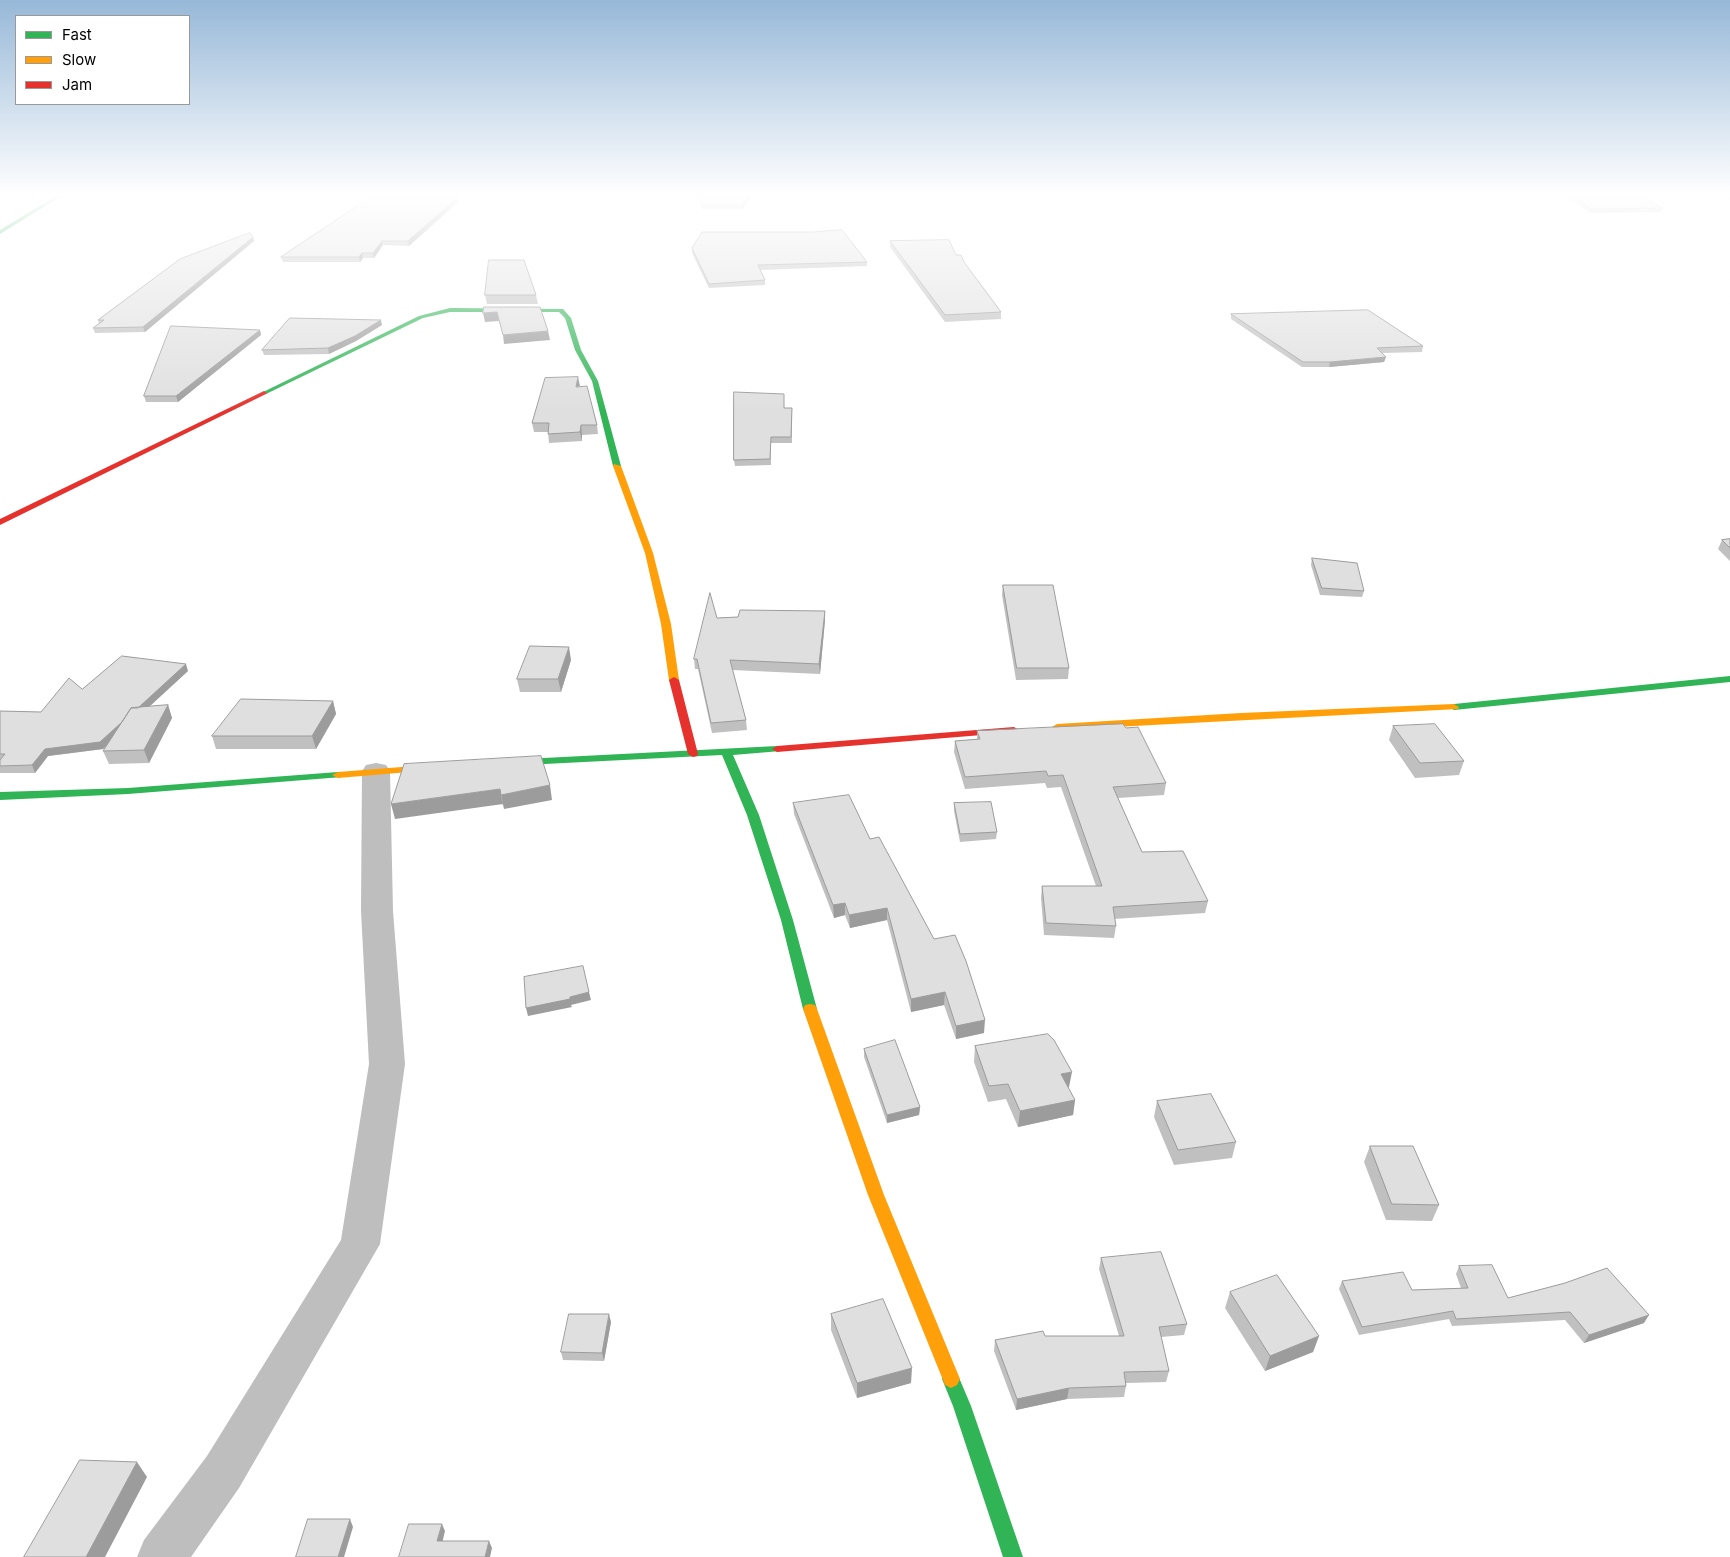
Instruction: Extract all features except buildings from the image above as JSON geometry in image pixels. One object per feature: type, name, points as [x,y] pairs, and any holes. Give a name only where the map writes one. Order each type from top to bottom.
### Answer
[{"type":"main road","points":[[0,522],[421,317],[450,310],[561,310],[568,318],[578,350],[595,382],[615,461],[649,553],[666,624],[672,671],[684,714],[692,754]]},
{"type":"main road","points":[[1045,728],[1455,707],[1730,679]]},
{"type":"main road","points":[[493,764],[727,753],[1026,729]]},
{"type":"main road","points":[[727,753],[753,815],[786,920],[807,1001],[848,1120],[876,1195],[962,1406],[1013,1557]]},
{"type":"main road","points":[[0,796],[128,791],[454,767]]},
{"type":"street","points":[[161,1557],[222,1472],[360,1244],[387,1064],[377,911],[376,772]]},
{"type":"traffic: fast","points":[[264,393],[421,317],[450,310],[561,310],[568,318],[578,350],[595,381],[617,466]]},
{"type":"traffic: fast","points":[[1454,707],[1730,679]]},
{"type":"traffic: fast","points":[[505,763],[777,749]]},
{"type":"traffic: fast","points":[[727,753],[753,815],[787,920],[810,1009]]},
{"type":"traffic: fast","points":[[0,796],[128,791],[338,775]]},
{"type":"traffic: fast","points":[[951,1379],[962,1406],[1013,1557]]},
{"type":"traffic: slow","points":[[617,466],[649,553],[666,624],[674,680]]},
{"type":"traffic: slow","points":[[1057,727],[1241,716],[1454,707]]},
{"type":"traffic: slow","points":[[338,775],[440,767]]},
{"type":"traffic: slow","points":[[810,1009],[876,1195],[951,1379]]},
{"type":"traffic: jam","points":[[0,522],[264,393]]},
{"type":"traffic: jam","points":[[674,680],[693,754]]},
{"type":"traffic: jam","points":[[777,749],[1014,730]]}]
